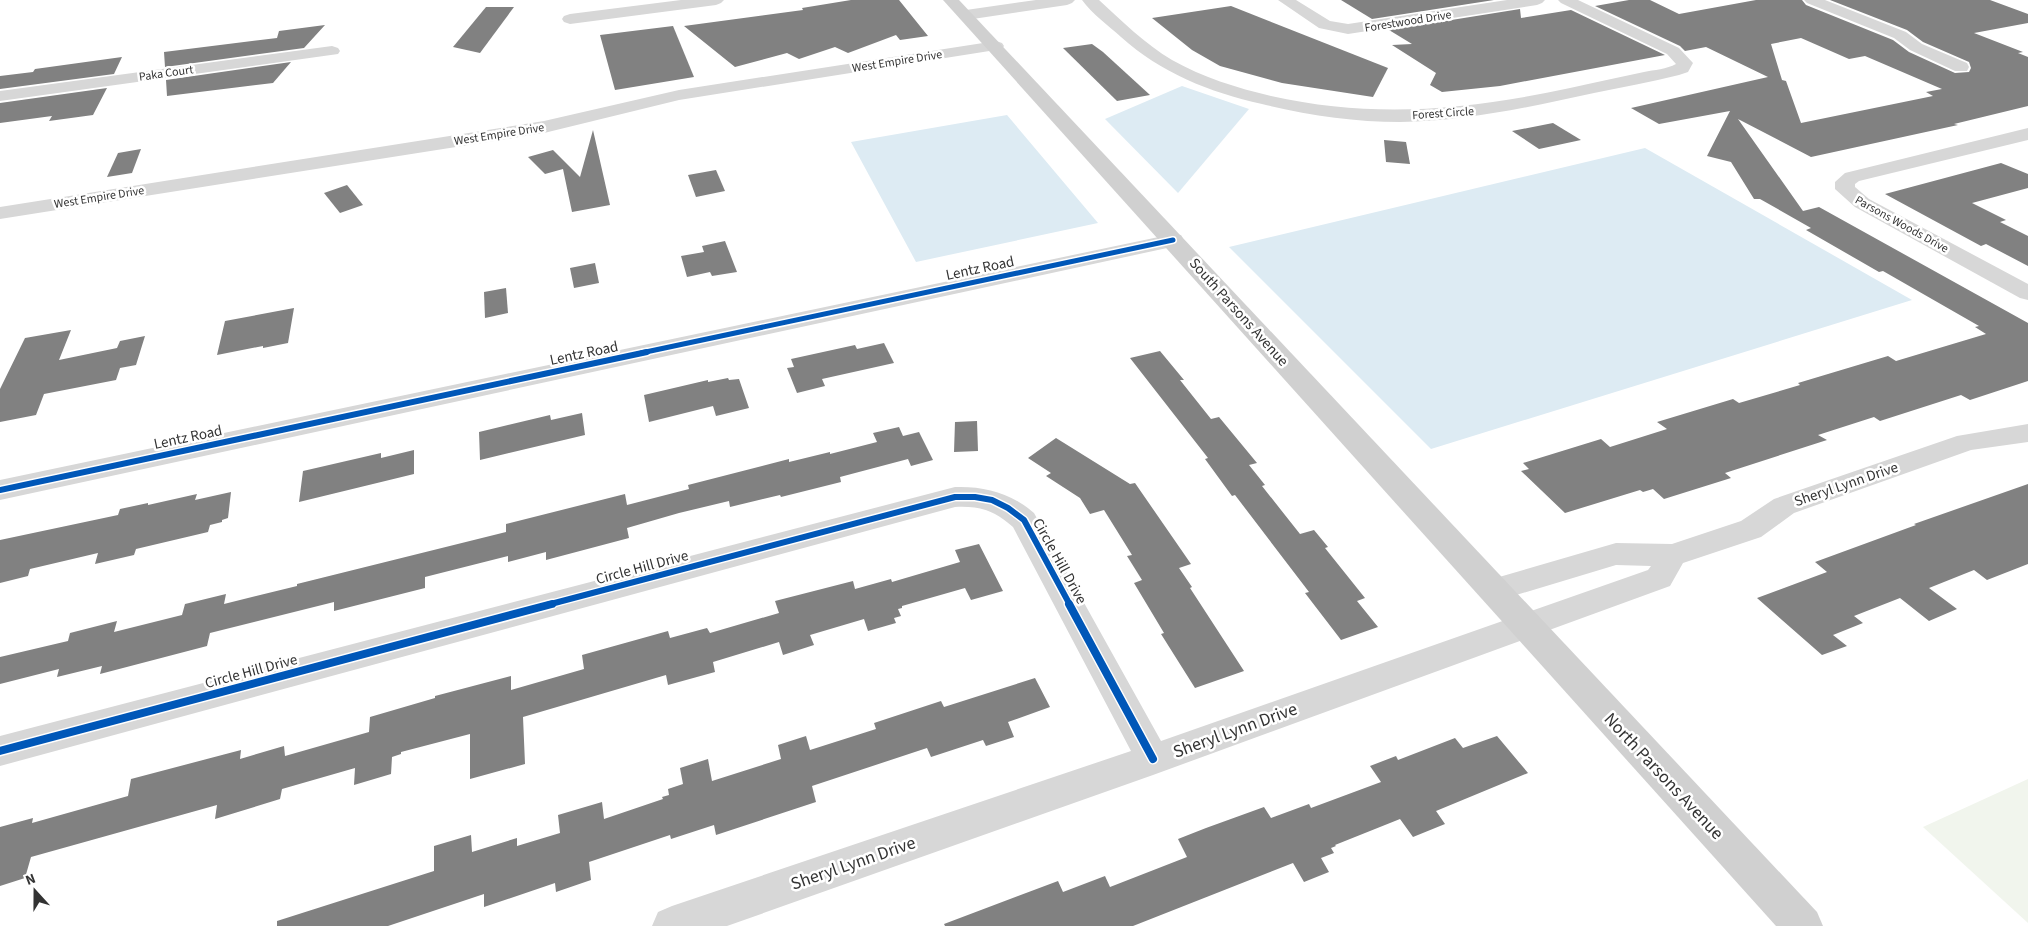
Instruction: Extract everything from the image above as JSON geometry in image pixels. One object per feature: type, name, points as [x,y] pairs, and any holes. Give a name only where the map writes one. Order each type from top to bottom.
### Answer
[{"type":"main road","name":"South Parsons Avenue","points":[[958,7],[996,46],[1525,626]]},
{"type":"main road","name":"North Parsons Avenue","points":[[1525,626],[1803,926]]},
{"type":"street","points":[[570,20],[716,0]]},
{"type":"street","points":[[958,7],[987,0]]},
{"type":"street","points":[[958,7],[1067,0]]},
{"type":"street","name":"Forest Circle","points":[[1090,0],[1155,56],[1181,71],[1241,94],[1277,103],[1340,112],[1399,116],[1485,110],[1673,71],[1682,68],[1685,63],[1673,51],[1566,0]]},
{"type":"street","name":"Forestwood Drive","points":[[1286,0],[1325,25],[1348,29],[1537,0]]},
{"type":"street","points":[[1812,0],[1900,35],[1916,47],[1961,67]]},
{"type":"street","name":"West Empire Drive","points":[[0,213],[544,126],[679,95],[996,46]]},
{"type":"street","name":"Paka Court","points":[[0,96],[332,51]]},
{"type":"street","name":"Parsons Woods Drive","points":[[2028,134],[1852,177],[1845,182],[1845,188],[1862,203],[2028,293]]},
{"type":"street","points":[[2005,140],[2028,150]]},
{"type":"street","name":"Lentz Road","points":[[0,490],[1173,240]]},
{"type":"street","name":"Sheryl Lynn Drive","points":[[1493,590],[1616,554],[1672,555],[1751,529],[1784,506],[1967,442],[2028,434]]},
{"type":"street","name":"Circle Hill Drive","points":[[0,751],[955,497],[975,496],[994,500],[1010,508],[1024,520],[1153,759]]},
{"type":"street","name":"Sheryl Lynn Drive","points":[[672,926],[1153,759],[1659,578],[1672,555]]},
{"type":"shaded area","points":[[1182,86],[1249,109],[1178,193],[1105,119]]},
{"type":"shaded area","points":[[1007,115],[1098,223],[916,262],[851,142]]},
{"type":"shaded area","points":[[1645,148],[1912,300],[1431,449],[1229,247]]},
{"type":"shaded area","points":[[2028,779],[2028,923],[1923,827]]},
{"type":"building","points":[[851,0],[899,0],[928,36],[900,40],[896,35],[848,53],[835,47],[799,59],[787,53],[735,67],[684,26],[803,10],[802,8]]},
{"type":"building","points":[[1341,0],[1494,0],[1372,19]]},
{"type":"building","points":[[1629,0],[1650,0],[1679,14],[1756,0],[1802,0],[1806,5],[1893,40],[1909,52],[1955,73],[1969,72],[1971,68],[1969,62],[1923,42],[1907,30],[1830,0],[1990,0],[2028,14],[2028,23],[1974,33],[2023,52],[2018,53],[2028,57],[2028,106],[1954,124],[1958,125],[1811,157],[1738,119],[1803,211],[1819,207],[2028,323],[2028,381],[1970,400],[1961,395],[1880,421],[1874,417],[1818,435],[1827,440],[1725,473],[1731,478],[1664,499],[1653,489],[1643,492],[1640,490],[1565,513],[1521,471],[1529,469],[1523,463],[1601,439],[1610,447],[1667,429],[1657,422],[1733,399],[1739,403],[1888,356],[1896,361],[1986,334],[1975,327],[1979,326],[1883,271],[1879,272],[1806,230],[1811,228],[1760,199],[1754,199],[1731,162],[1707,156],[1730,111],[1659,124],[1631,108],[1768,77],[1706,47],[1685,51],[1680,46],[1595,6]],"holes":[[[1801,38],[1849,59],[1865,56],[1942,89],[1926,92],[1933,96],[1801,123],[1786,81],[1782,80],[1771,44]]]},
{"type":"building","points":[[1231,6],[1388,68],[1373,97],[1282,83],[1220,66],[1192,50],[1152,18]]},
{"type":"building","points":[[486,7],[514,7],[480,53],[453,47]]},
{"type":"building","points":[[1520,9],[1521,18],[1571,10],[1665,55],[1500,86],[1442,92],[1430,85],[1436,73],[1392,45],[1412,44],[1389,30]]},
{"type":"building","points":[[325,25],[304,48],[165,67],[164,52],[277,38],[279,31]]},
{"type":"building","points":[[673,26],[694,77],[615,90],[600,35]]},
{"type":"building","points":[[1092,44],[1150,95],[1117,101],[1063,48]]},
{"type":"building","points":[[122,57],[114,74],[0,89],[0,76],[33,72],[35,69]]},
{"type":"building","points":[[291,62],[273,83],[167,96],[166,80]]},
{"type":"building","points":[[107,88],[93,115],[49,121],[52,116],[0,123],[0,103]]},
{"type":"building","points":[[1553,123],[1581,140],[1539,149],[1512,131]]},
{"type":"building","points":[[593,130],[610,205],[572,212],[563,169],[545,174],[528,157],[553,150],[580,177]]},
{"type":"building","points":[[1384,140],[1406,142],[1410,164],[1386,162]]},
{"type":"building","points":[[141,149],[132,173],[107,177],[118,153]]},
{"type":"building","points":[[2001,163],[2028,174],[2028,188],[1972,203],[2006,220],[2000,222],[2028,236],[2028,266],[1986,244],[1981,246],[1885,194]]},
{"type":"building","points":[[716,170],[725,191],[696,197],[688,175]]},
{"type":"building","points":[[347,185],[363,205],[340,213],[324,193]]},
{"type":"building","points":[[725,241],[737,272],[712,276],[710,272],[687,277],[681,256],[704,252],[702,246]]},
{"type":"building","points":[[595,263],[599,283],[574,288],[570,268]]},
{"type":"building","points":[[506,288],[508,313],[485,318],[484,292]]},
{"type":"building","points":[[294,308],[288,343],[217,355],[225,321]]},
{"type":"building","points":[[71,330],[59,360],[117,348],[120,341],[145,336],[136,365],[120,368],[116,380],[44,394],[36,415],[0,422],[0,389],[25,338]]},
{"type":"building","points":[[884,343],[894,363],[822,379],[825,386],[797,393],[787,368],[794,367],[791,359],[855,345],[857,349]]},
{"type":"building","points":[[1160,351],[1184,380],[1180,380],[1211,419],[1219,417],[1257,463],[1249,465],[1265,485],[1262,486],[1300,534],[1314,530],[1328,547],[1325,548],[1365,598],[1357,601],[1378,627],[1341,640],[1305,593],[1309,592],[1235,495],[1232,496],[1205,459],[1208,458],[1130,358]]},
{"type":"building","points":[[728,378],[729,380],[739,379],[749,408],[716,416],[713,406],[649,422],[644,395],[708,380],[708,382]]},
{"type":"building","points":[[582,413],[585,435],[480,460],[479,432],[550,415],[551,420]]},
{"type":"building","points":[[977,421],[978,451],[954,452],[955,422]]},
{"type":"building","points":[[899,427],[903,436],[919,432],[933,460],[911,466],[908,459],[840,477],[841,482],[781,497],[780,495],[730,507],[729,501],[679,513],[627,528],[629,538],[546,560],[546,552],[508,562],[508,556],[425,577],[425,588],[334,611],[334,602],[210,633],[207,646],[100,674],[102,666],[57,677],[59,669],[0,684],[0,657],[68,641],[70,633],[117,621],[114,632],[182,615],[185,604],[226,594],[224,604],[297,586],[297,584],[506,532],[506,524],[625,494],[627,505],[689,489],[688,485],[789,459],[789,462],[877,442],[873,433]]},
{"type":"building","points":[[1056,438],[1130,484],[1135,483],[1191,564],[1179,568],[1244,671],[1195,688],[1161,634],[1164,633],[1134,583],[1142,580],[1127,556],[1132,555],[1104,510],[1090,514],[1080,498],[1046,476],[1051,473],[1028,458]]},
{"type":"building","points":[[414,450],[414,474],[299,502],[303,471],[381,453],[381,458]]},
{"type":"building","points":[[2028,484],[2028,564],[1987,580],[1974,570],[1929,588],[1957,609],[1929,621],[1900,598],[1854,616],[1863,623],[1833,635],[1847,646],[1822,655],[1757,598],[1827,572],[1815,562],[1916,525],[1914,524]]},
{"type":"building","points":[[231,492],[228,518],[222,520],[222,522],[210,525],[208,532],[136,549],[134,555],[95,564],[98,553],[30,569],[28,576],[0,583],[0,540],[118,515],[120,509],[148,503],[148,505],[197,494],[195,500]]},
{"type":"building","points":[[979,544],[1003,591],[971,600],[965,588],[902,606],[902,608],[898,609],[901,616],[894,618],[896,623],[868,631],[864,619],[810,635],[814,645],[783,655],[779,642],[713,662],[715,672],[668,685],[666,675],[523,717],[525,764],[470,779],[470,734],[401,752],[401,754],[392,757],[391,774],[354,785],[355,768],[282,789],[280,799],[215,819],[217,805],[31,857],[25,878],[0,886],[0,827],[33,818],[32,823],[128,796],[131,779],[241,750],[240,759],[284,746],[285,756],[369,732],[370,717],[435,698],[435,696],[511,676],[511,690],[584,669],[582,655],[668,631],[670,638],[707,628],[710,633],[779,613],[775,601],[853,581],[855,589],[891,579],[892,582],[960,562],[955,550]]},
{"type":"building","points":[[1035,678],[1050,707],[1008,722],[1014,737],[986,746],[983,740],[931,757],[927,748],[812,786],[816,802],[716,835],[714,825],[671,839],[670,835],[589,862],[591,880],[556,892],[555,883],[484,907],[484,894],[388,926],[277,926],[277,921],[434,871],[434,846],[471,835],[472,852],[517,838],[517,846],[560,833],[558,815],[602,802],[604,819],[663,799],[662,797],[669,795],[668,789],[683,784],[680,768],[708,759],[712,781],[781,759],[778,745],[806,736],[810,750],[876,729],[874,723],[941,701],[944,707]]},
{"type":"building","points":[[1497,736],[1528,773],[1436,811],[1445,824],[1413,837],[1400,819],[1335,845],[1331,848],[1334,853],[1321,858],[1329,872],[1304,882],[1293,863],[1133,926],[945,926],[944,924],[1058,881],[1063,892],[1105,876],[1110,887],[1187,857],[1178,839],[1206,828],[1264,807],[1271,818],[1309,804],[1311,808],[1381,782],[1370,766],[1396,756],[1398,760],[1455,738],[1463,748]]},
{"type":"cycle path","points":[[0,490],[1173,240]]},
{"type":"cycle path","points":[[0,751],[955,497],[975,497],[1000,503],[1024,520],[1153,759]]}]
